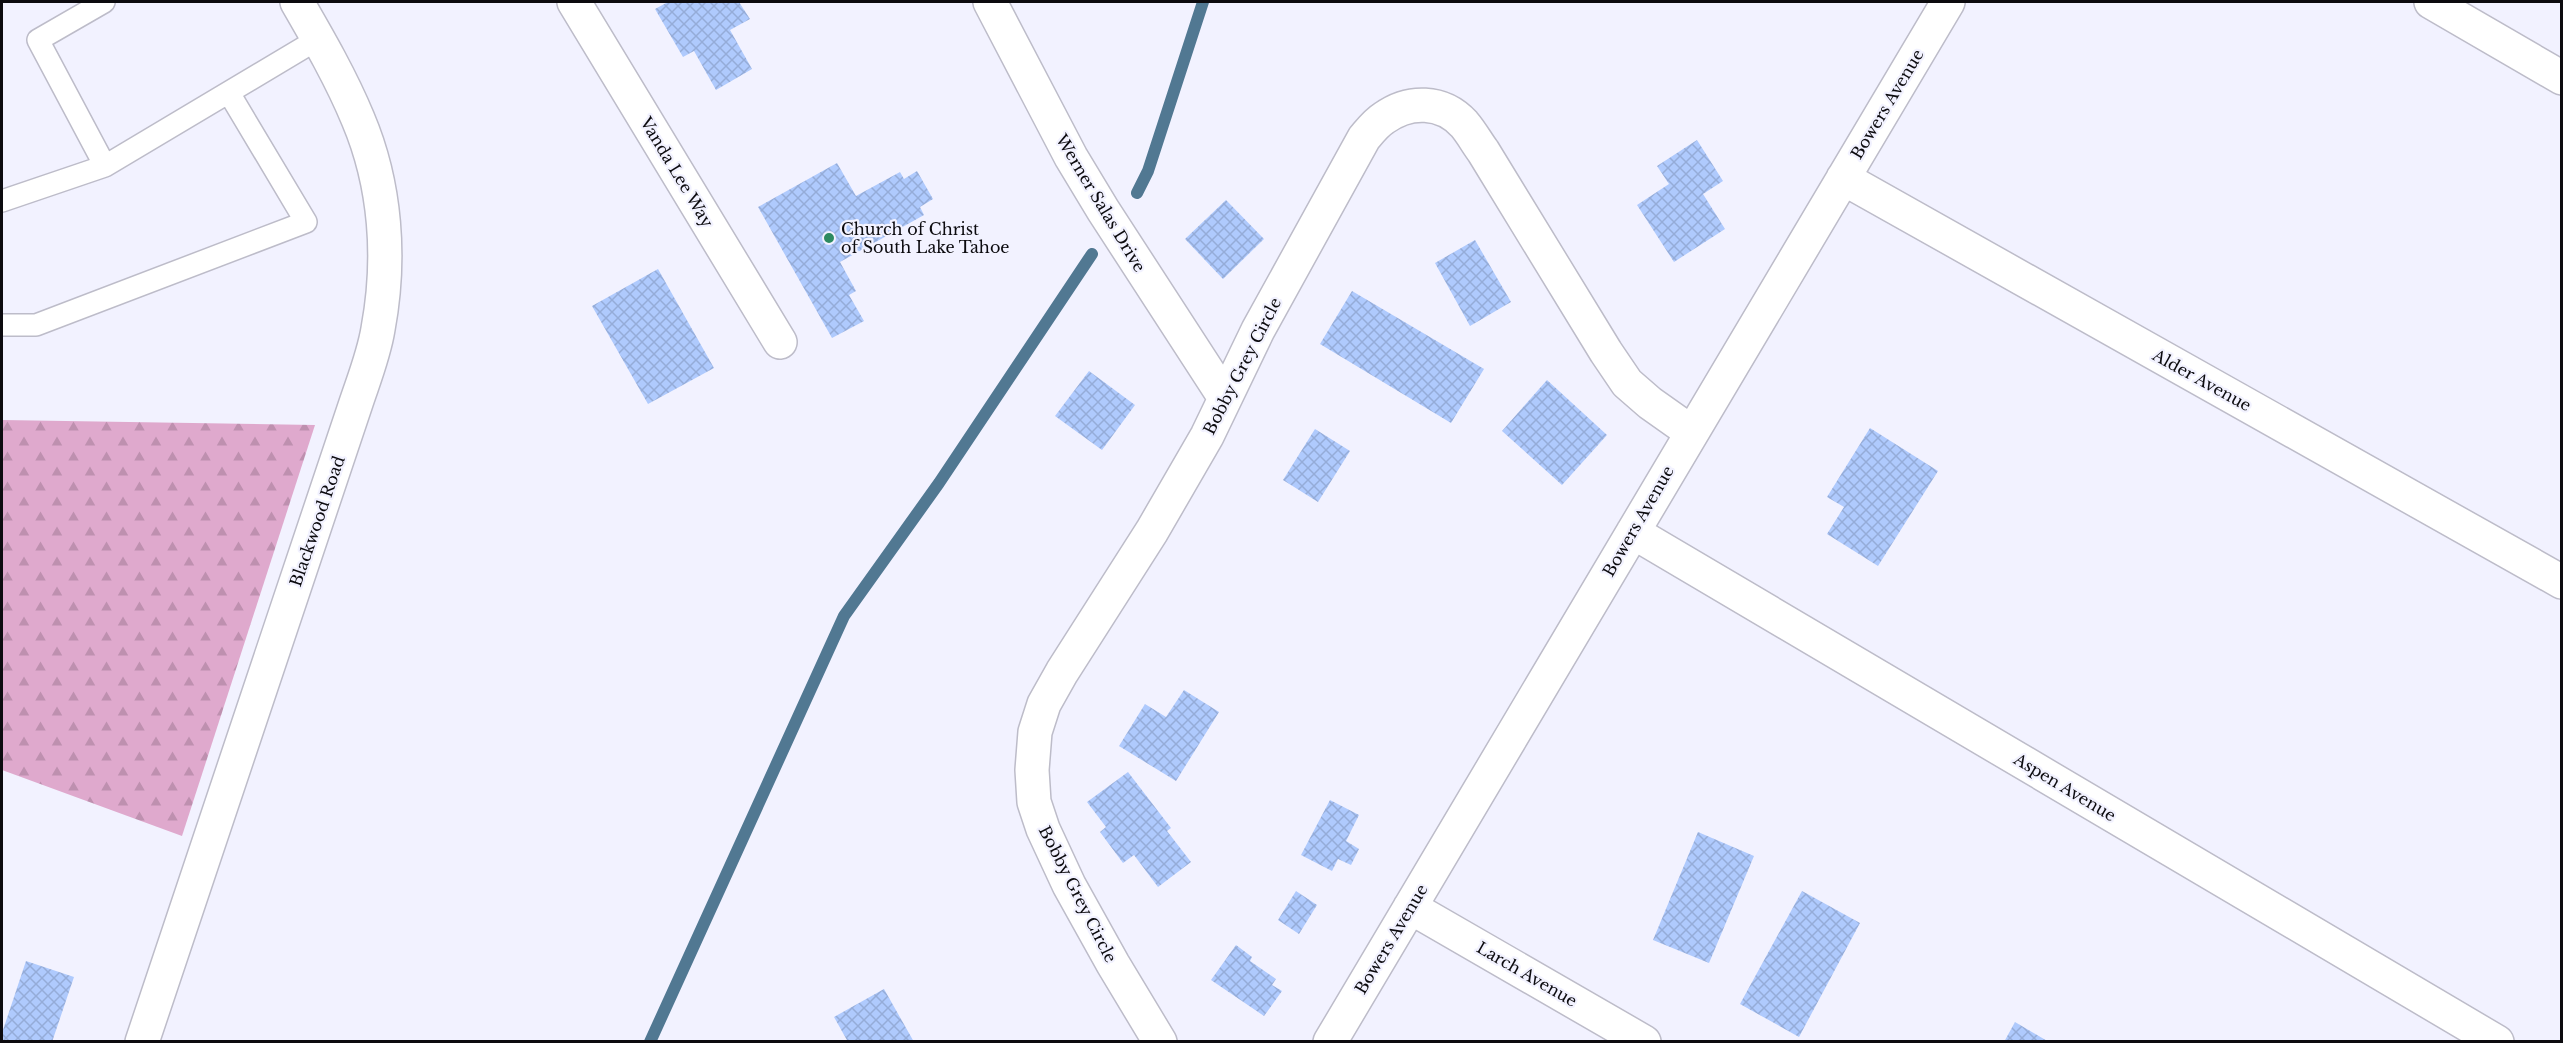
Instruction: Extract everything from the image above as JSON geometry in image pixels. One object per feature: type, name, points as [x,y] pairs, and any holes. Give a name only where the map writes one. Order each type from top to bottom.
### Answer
[{"type":"street","name":"Blackwood Road","points":[[142,1041],[356,404],[378,331],[386,276],[385,221],[373,165],[359,121],[335,69],[297,2]]},
{"type":"street","name":"Vanda Lee Way","points":[[574,2],[780,342]]},
{"type":"street","name":"Werner Salas Drive","points":[[990,2],[1071,157],[1102,210],[1225,398]]},
{"type":"street","points":[[2432,2],[2562,78]]},
{"type":"street","name":"Bowers Avenue","points":[[1330,1041],[1843,178],[1941,5]]},
{"type":"street","name":"Bobby Grey Circle","points":[[1160,1041],[1069,885],[1043,829],[1034,802],[1032,770],[1035,732],[1044,704],[1062,672],[1152,531],[1207,436],[1258,330],[1364,138],[1382,119],[1401,108],[1422,104],[1446,110],[1464,124],[1627,383],[1650,404],[1691,432]]},
{"type":"street","name":"Alder Avenue","points":[[1843,178],[2562,582]]},
{"type":"street","name":"Aspen Avenue","points":[[1633,532],[2497,1041]]},
{"type":"street","name":"Larch Avenue","points":[[1410,907],[1644,1041]]},
{"type":"lane","points":[[104,2],[38,40],[105,166]]},
{"type":"lane","points":[[2,201],[105,166],[318,39]]},
{"type":"lane","points":[[2,325],[36,325],[306,222],[229,93]]},
{"type":"green space","points":[[2,420],[315,425],[182,836],[2,770]]},
{"type":"building","points":[[668,2],[739,2],[750,19],[730,30],[752,69],[716,90],[694,51],[683,57],[655,9]]},
{"type":"building","points":[[1697,140],[1723,181],[1703,194],[1725,229],[1674,262],[1637,205],[1669,184],[1657,166]]},
{"type":"building","name":"Church of Christ of South Lake Tahoe","points":[[837,163],[856,196],[900,172],[904,179],[917,171],[933,199],[920,207],[924,215],[840,262],[856,291],[849,295],[864,321],[832,338],[758,207]]},
{"type":"building","points":[[1226,200],[1264,239],[1223,279],[1185,239]]},
{"type":"building","points":[[1475,240],[1511,302],[1470,326],[1435,263]]},
{"type":"building","points":[[658,269],[714,368],[648,404],[592,306]]},
{"type":"building","points":[[1352,291],[1484,369],[1451,423],[1320,344]]},
{"type":"building","points":[[1089,371],[1135,405],[1102,450],[1055,416]]},
{"type":"building","points":[[1547,380],[1607,435],[1562,485],[1502,431]]},
{"type":"building","points":[[1870,428],[1938,471],[1878,566],[1827,534],[1844,507],[1827,497]]},
{"type":"building","points":[[1315,429],[1350,451],[1318,502],[1283,480]]},
{"type":"building","points":[[1184,690],[1219,712],[1176,781],[1119,746],[1145,704],[1166,717]]},
{"type":"building","points":[[1128,772],[1171,828],[1167,831],[1191,862],[1158,887],[1134,855],[1123,863],[1100,832],[1106,827],[1087,802]]},
{"type":"building","points":[[1330,800],[1359,815],[1346,841],[1359,849],[1351,865],[1338,859],[1332,871],[1301,855]]},
{"type":"building","points":[[1698,832],[1754,856],[1709,963],[1653,940]]},
{"type":"building","points":[[1296,891],[1317,905],[1299,934],[1278,920]]},
{"type":"building","points":[[1802,891],[1860,923],[1799,1037],[1740,1004]]},
{"type":"building","points":[[1236,945],[1252,957],[1250,961],[1276,979],[1272,985],[1282,991],[1264,1016],[1211,980]]},
{"type":"building","points":[[26,961],[74,977],[52,1042],[2,1042],[2,1033]]},
{"type":"building","points":[[884,989],[914,1042],[848,1042],[834,1017]]},
{"type":"building","points":[[2015,1022],[2049,1042],[2004,1042]]},
{"type":"waterway","points":[[1137,193],[1148,171],[1203,2]]},
{"type":"waterway","points":[[650,1042],[844,616],[939,483],[1092,254]]},
{"type":"place","name":"Church of Christ of South Lake Tahoe","points":[[829,238]]}]
